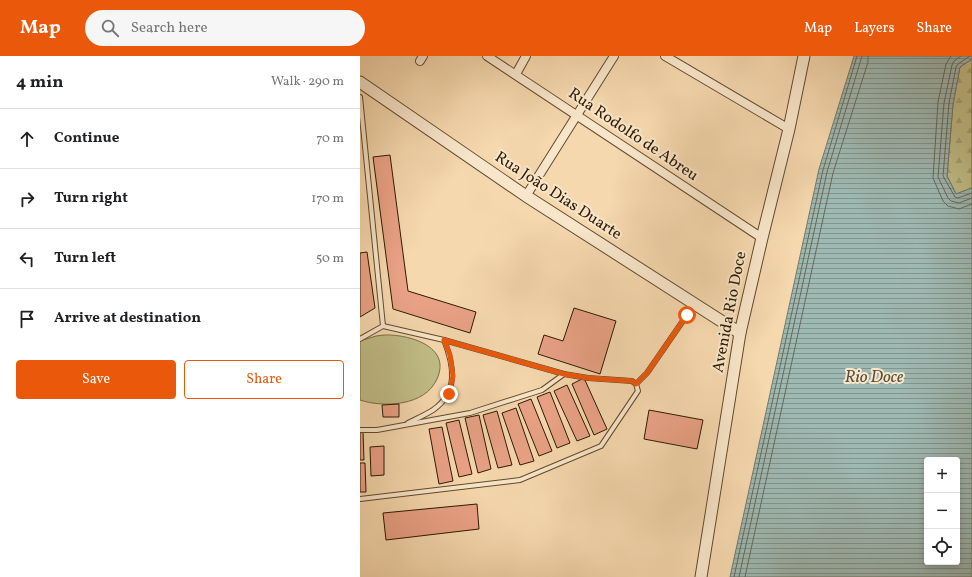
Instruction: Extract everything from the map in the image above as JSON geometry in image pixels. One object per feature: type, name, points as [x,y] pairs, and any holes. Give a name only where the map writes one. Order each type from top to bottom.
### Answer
[{"type":"street","name":"Rua Rodolfo de Abreu","points":[[488,56],[578,114],[762,238]]},
{"type":"street","points":[[516,74],[526,56]]},
{"type":"street","points":[[526,196],[614,56]]},
{"type":"street","points":[[665,56],[789,129]]},
{"type":"street","name":"Avenida Rio Doce","points":[[701,577],[740,333],[789,129],[804,56]]},
{"type":"street","name":"Rua João Dias Duarte","points":[[360,82],[526,196],[740,333]]},
{"type":"lane","points":[[360,96],[383,326]]},
{"type":"lane","points":[[636,384],[647,373],[687,315]]},
{"type":"lane","points":[[360,339],[383,326],[444,340],[564,374],[588,378],[632,381],[636,384],[638,391],[601,446],[520,480],[360,499]]},
{"type":"lane","points":[[404,425],[434,409],[449,394],[453,376],[450,355],[444,340]]},
{"type":"lane","points":[[360,430],[377,430],[470,413],[542,390],[564,374]]},
{"type":"lane","points":[[360,426],[366,430]]},
{"type":"green space","points":[[972,59],[972,188],[956,194],[947,176],[953,104],[960,67]]},
{"type":"green space","points":[[384,335],[405,337],[425,344],[433,350],[438,358],[440,368],[437,379],[431,388],[414,400],[403,403],[380,404],[360,400],[360,341]]},
{"type":"water","name":"Rio Doce","points":[[854,56],[972,56],[972,59],[960,67],[953,104],[947,176],[956,194],[972,188],[972,577],[730,577],[819,169]]},
{"type":"building","points":[[390,155],[408,291],[476,312],[470,333],[393,309],[373,157]]},
{"type":"building","points":[[367,252],[375,308],[360,317],[360,253]]},
{"type":"building","points":[[574,308],[616,321],[600,374],[538,354],[544,335],[563,341]]},
{"type":"building","points":[[584,378],[607,429],[594,435],[572,384]]},
{"type":"building","points":[[567,385],[590,436],[577,441],[554,391]]},
{"type":"building","points":[[550,392],[570,443],[557,448],[537,397]]},
{"type":"building","points":[[531,399],[552,451],[539,456],[518,404]]},
{"type":"building","points":[[399,404],[399,417],[383,417],[382,405]]},
{"type":"building","points":[[516,408],[534,461],[520,465],[502,413]]},
{"type":"building","points":[[649,410],[703,420],[697,449],[644,439]]},
{"type":"building","points":[[497,411],[512,465],[498,468],[483,415]]},
{"type":"building","points":[[479,415],[491,469],[478,473],[465,418]]},
{"type":"building","points":[[459,420],[472,474],[459,477],[446,423]]},
{"type":"building","points":[[442,427],[453,481],[439,484],[429,429]]},
{"type":"building","points":[[360,431],[363,431],[364,460],[360,460]]},
{"type":"building","points":[[384,446],[384,475],[371,476],[370,447]]},
{"type":"building","points":[[360,463],[365,463],[366,492],[360,492]]},
{"type":"building","points":[[477,504],[479,529],[386,540],[383,513]]},
{"type":"route","points":[[449,394],[453,376],[450,355],[444,340],[564,374],[588,378],[632,381],[636,384],[647,373],[687,315]]}]
